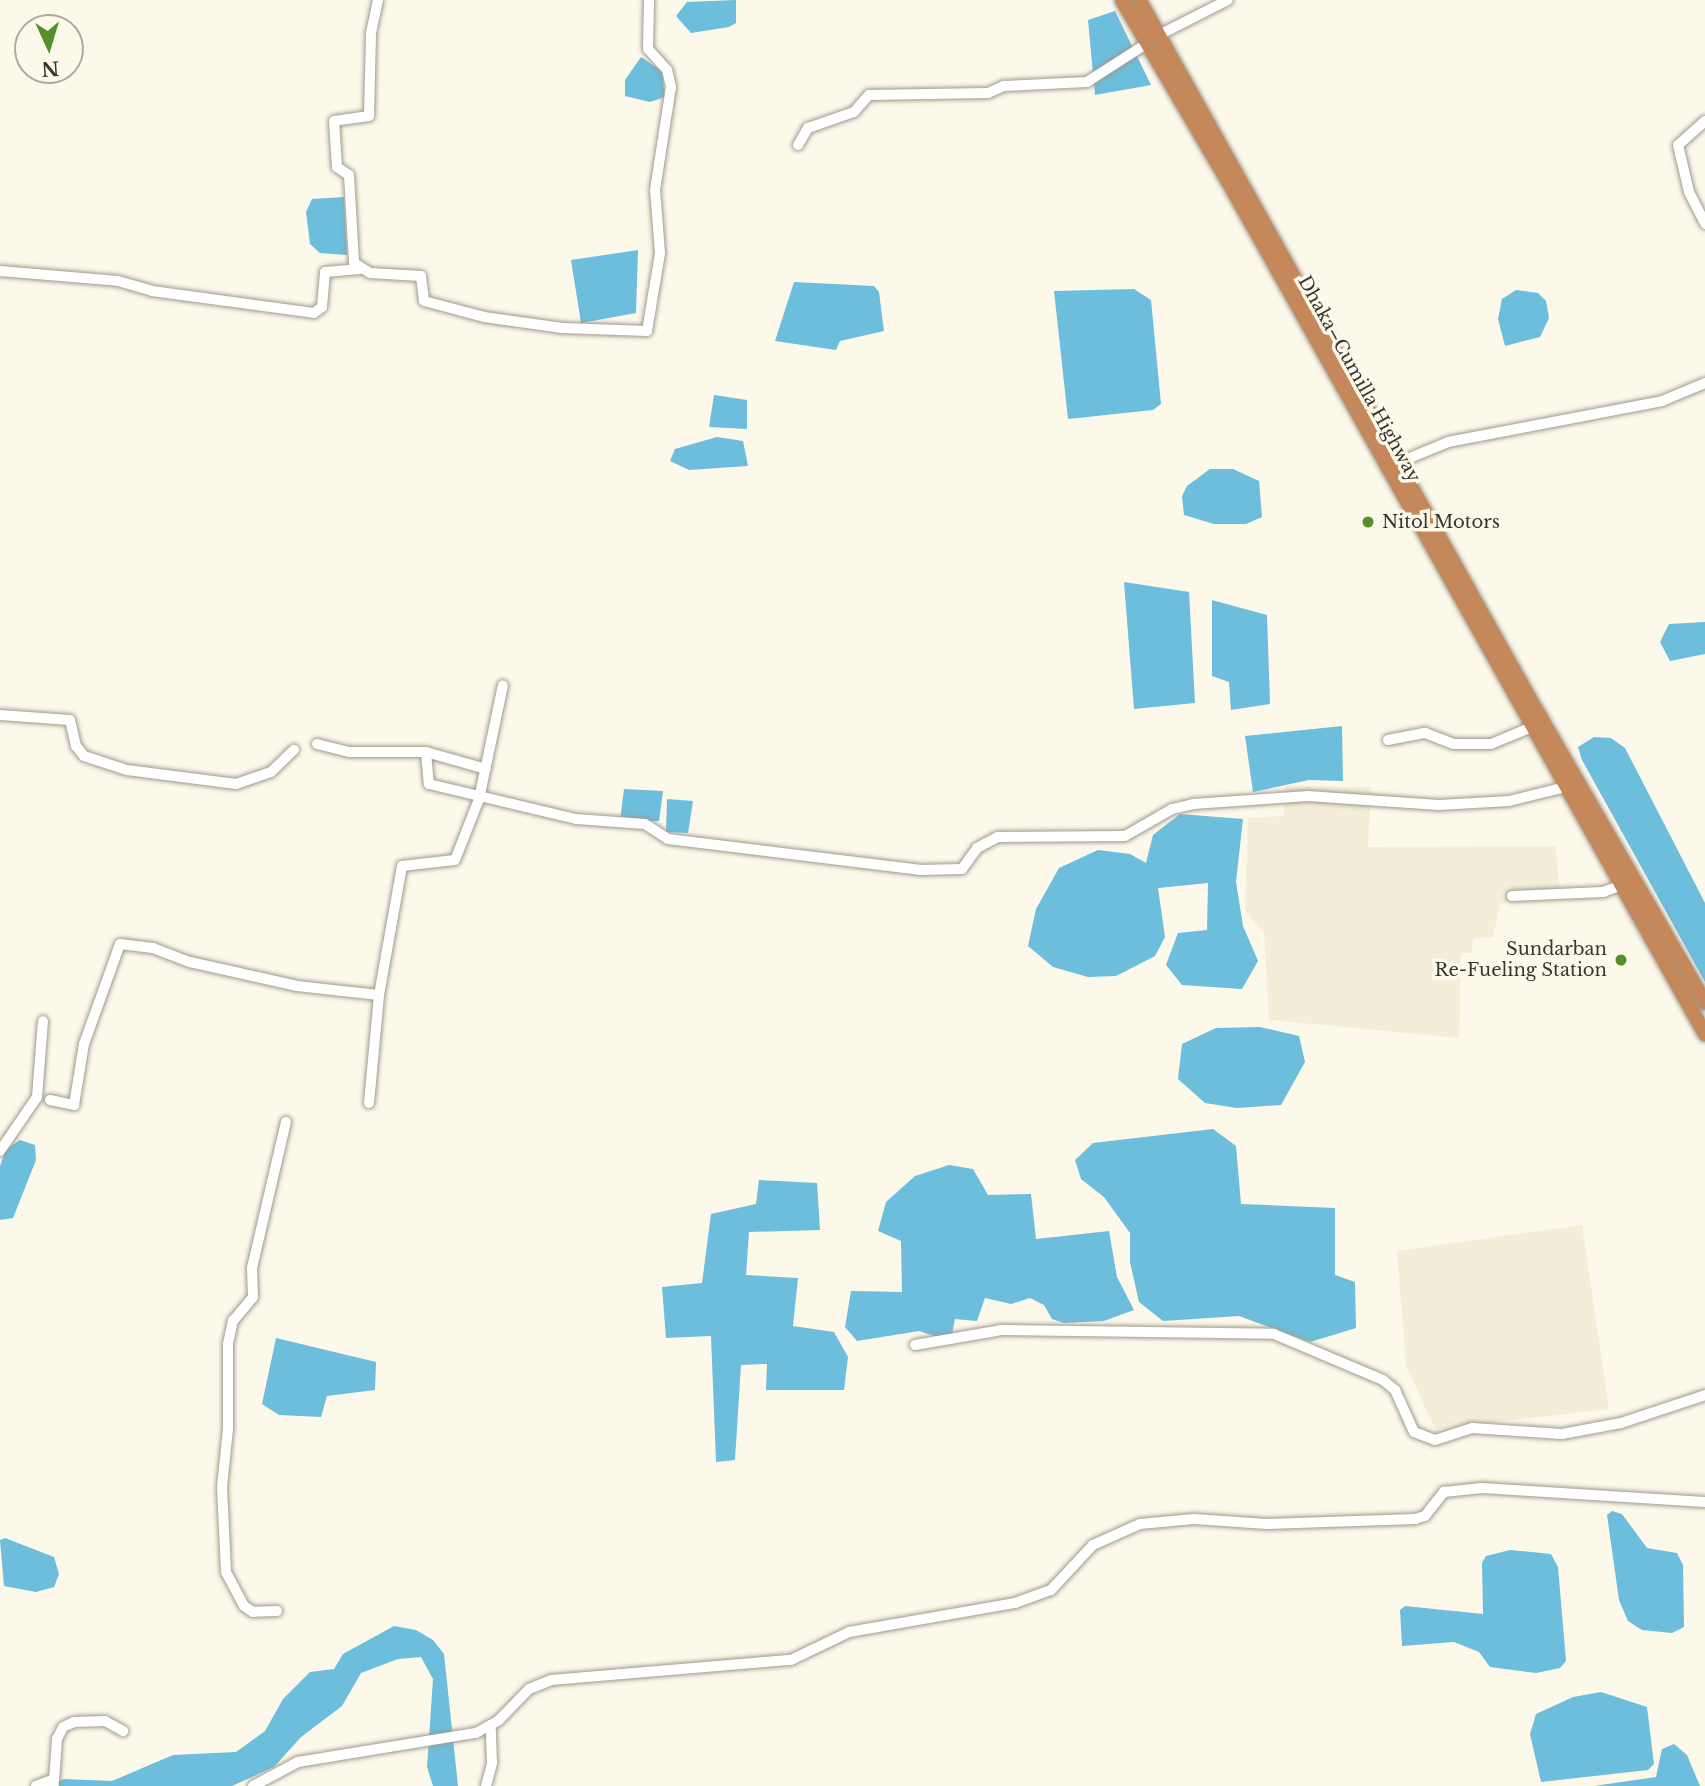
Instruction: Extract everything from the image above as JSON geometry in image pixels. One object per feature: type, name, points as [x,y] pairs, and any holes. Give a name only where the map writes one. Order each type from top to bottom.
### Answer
[{"type":"highway","name":"Dhaka–Cumilla Highway","points":[[1122,0],[1153,39],[1400,462],[1705,1002]]},
{"type":"highway","name":"Dhaka–Cumilla Highway","points":[[1139,0],[1153,39],[1532,727],[1705,1034]]},
{"type":"street","points":[[360,269],[354,262],[349,175],[337,167],[334,121],[369,116],[371,34],[379,0]]},
{"type":"street","points":[[0,271],[118,281],[152,291],[314,313],[322,307],[325,272],[360,269],[421,276],[424,301],[484,317],[562,328],[647,331],[660,253],[655,190],[671,87],[667,70],[648,49],[649,0]]},
{"type":"street","points":[[798,145],[808,128],[853,112],[869,95],[988,93],[1004,86],[1087,82],[1153,39],[1227,0]]},
{"type":"street","points":[[1705,121],[1678,145],[1689,192],[1705,224]]},
{"type":"street","points":[[1400,462],[1448,442],[1662,401],[1705,383]]},
{"type":"street","points":[[369,1103],[379,995],[402,866],[455,860],[479,799],[503,685]]},
{"type":"street","points":[[0,715],[70,720],[76,746],[84,756],[127,770],[236,784],[271,772],[293,750]]},
{"type":"street","points":[[1388,740],[1425,733],[1453,744],[1491,744],[1532,727]]},
{"type":"street","points":[[317,744],[349,752],[426,752],[486,769]]},
{"type":"street","points":[[426,752],[429,784],[479,799],[576,819],[645,824],[668,839],[919,870],[962,869],[977,848],[998,837],[1125,836],[1172,809],[1193,804],[1308,796],[1462,804],[1509,802],[1566,787]]},
{"type":"street","points":[[1512,896],[1603,892],[1622,885]]},
{"type":"street","points":[[50,1100],[74,1105],[84,1044],[120,943],[153,948],[190,962],[297,986],[379,995]]},
{"type":"street","points":[[0,1151],[37,1097],[43,1021]]},
{"type":"street","points":[[276,1612],[253,1612],[244,1606],[226,1572],[222,1488],[228,1429],[228,1343],[233,1321],[253,1297],[252,1268],[286,1122]]},
{"type":"street","points":[[915,1345],[1002,1330],[1274,1334],[1383,1380],[1395,1390],[1414,1432],[1436,1440],[1472,1428],[1562,1434],[1621,1423],[1705,1395]]},
{"type":"street","points":[[253,1786],[269,1782],[298,1762],[457,1739],[491,1726],[520,1696],[551,1680],[791,1660],[859,1629],[1015,1603],[1051,1590],[1093,1545],[1140,1524],[1194,1518],[1267,1524],[1415,1520],[1425,1516],[1448,1490],[1482,1488],[1705,1502]]},
{"type":"street","points":[[36,1786],[54,1783],[57,1740],[63,1727],[74,1721],[105,1721],[123,1731]]},
{"type":"street","points":[[486,1786],[492,1763],[491,1726]]},
{"type":"shaded area","points":[[1285,786],[1371,787],[1368,847],[1555,846],[1561,896],[1500,904],[1493,937],[1473,939],[1472,953],[1461,953],[1459,1038],[1269,1020],[1264,933],[1245,911],[1248,818],[1284,816]]},
{"type":"shaded area","points":[[1582,1225],[1609,1409],[1435,1429],[1406,1365],[1397,1251]]},
{"type":"water","points":[[736,0],[736,23],[729,27],[691,33],[676,16],[687,2]]},
{"type":"water","points":[[1115,11],[1151,85],[1095,95],[1088,20]]},
{"type":"water","points":[[641,57],[662,71],[665,97],[650,102],[625,96],[625,80]]},
{"type":"water","points":[[344,197],[347,255],[320,253],[310,244],[306,212],[312,199]]},
{"type":"water","points":[[638,250],[636,313],[581,323],[571,260]]},
{"type":"water","points":[[794,282],[874,286],[879,292],[884,331],[840,341],[836,350],[775,341]]},
{"type":"water","points":[[1134,289],[1151,300],[1161,404],[1153,410],[1068,419],[1054,291]]},
{"type":"water","points":[[1516,290],[1538,293],[1546,301],[1549,318],[1540,337],[1505,346],[1498,319],[1502,299]]},
{"type":"water","points":[[714,395],[747,400],[747,429],[709,427]]},
{"type":"water","points":[[717,437],[743,441],[748,466],[689,470],[670,461],[675,449]]},
{"type":"water","points":[[1210,469],[1233,469],[1259,481],[1262,517],[1246,524],[1214,524],[1184,515],[1182,496],[1187,486]]},
{"type":"water","points":[[1124,582],[1189,592],[1195,703],[1134,709]]},
{"type":"water","points":[[1212,600],[1267,615],[1270,704],[1231,710],[1229,682],[1212,676]]},
{"type":"water","points":[[1705,622],[1705,654],[1670,661],[1660,642],[1669,624]]},
{"type":"water","points":[[1342,726],[1343,781],[1309,780],[1253,792],[1245,736]]},
{"type":"water","points":[[1594,737],[1611,738],[1625,748],[1705,903],[1705,982],[1582,760],[1578,747]]},
{"type":"water","points":[[624,789],[663,791],[659,821],[620,821]]},
{"type":"water","points":[[667,799],[693,801],[688,833],[666,832]]},
{"type":"water","points":[[1180,814],[1243,819],[1236,882],[1243,926],[1258,961],[1242,989],[1182,985],[1166,965],[1178,933],[1207,930],[1208,883],[1158,888],[1165,937],[1155,956],[1116,976],[1088,977],[1053,967],[1028,946],[1036,909],[1059,868],[1098,850],[1130,854],[1146,863],[1153,835]]},
{"type":"water","points":[[1260,1027],[1299,1036],[1305,1062],[1281,1105],[1237,1108],[1205,1103],[1178,1079],[1182,1044],[1216,1028]]},
{"type":"water","points":[[1213,1129],[1236,1146],[1241,1204],[1335,1208],[1335,1275],[1355,1282],[1356,1328],[1310,1342],[1239,1316],[1163,1321],[1139,1302],[1130,1262],[1130,1233],[1104,1197],[1081,1179],[1075,1160],[1093,1143]]},
{"type":"water","points":[[20,1140],[35,1145],[36,1160],[13,1218],[0,1220],[0,1166],[6,1149]]},
{"type":"water","points":[[949,1165],[973,1169],[988,1195],[1031,1194],[1036,1239],[1109,1231],[1117,1277],[1134,1310],[1104,1321],[1064,1323],[1052,1319],[1044,1305],[1030,1298],[1011,1304],[985,1298],[977,1321],[955,1319],[952,1334],[941,1338],[919,1331],[857,1341],[845,1327],[851,1291],[902,1292],[901,1241],[878,1231],[886,1202],[915,1176]]},
{"type":"water","points":[[759,1180],[817,1183],[820,1230],[749,1232],[746,1275],[798,1278],[793,1326],[834,1332],[848,1357],[844,1390],[766,1390],[767,1364],[741,1365],[735,1460],[716,1462],[711,1336],[666,1338],[662,1287],[702,1283],[711,1214],[756,1204]]},
{"type":"water","points":[[276,1338],[376,1362],[375,1390],[327,1396],[321,1417],[279,1415],[262,1404]]},
{"type":"water","points":[[1612,1511],[1622,1514],[1647,1548],[1677,1553],[1683,1565],[1684,1627],[1672,1633],[1642,1630],[1628,1621],[1619,1600],[1607,1515]]},
{"type":"water","points":[[5,1538],[54,1557],[59,1574],[54,1587],[36,1592],[4,1586],[0,1540]]},
{"type":"water","points":[[1510,1550],[1551,1554],[1558,1567],[1566,1661],[1560,1668],[1536,1673],[1490,1667],[1479,1652],[1454,1642],[1402,1646],[1400,1610],[1405,1606],[1483,1614],[1482,1563],[1486,1556]]},
{"type":"water","points":[[394,1626],[416,1630],[433,1640],[444,1654],[458,1786],[433,1786],[427,1767],[433,1679],[421,1657],[398,1659],[361,1673],[342,1706],[301,1737],[274,1767],[232,1786],[45,1786],[64,1779],[112,1781],[173,1755],[236,1752],[265,1731],[283,1699],[310,1672],[334,1669],[343,1654]]},
{"type":"water","points":[[1601,1692],[1647,1707],[1654,1764],[1648,1770],[1541,1782],[1530,1734],[1536,1714],[1573,1697]]},
{"type":"water","points":[[1674,1744],[1687,1755],[1700,1786],[1594,1786],[1656,1777],[1662,1749]]},
{"type":"place","name":"Nitol Motors","points":[[1368,522]]},
{"type":"place","name":"Sundarban Re-Fueling Station","points":[[1621,960]]}]
